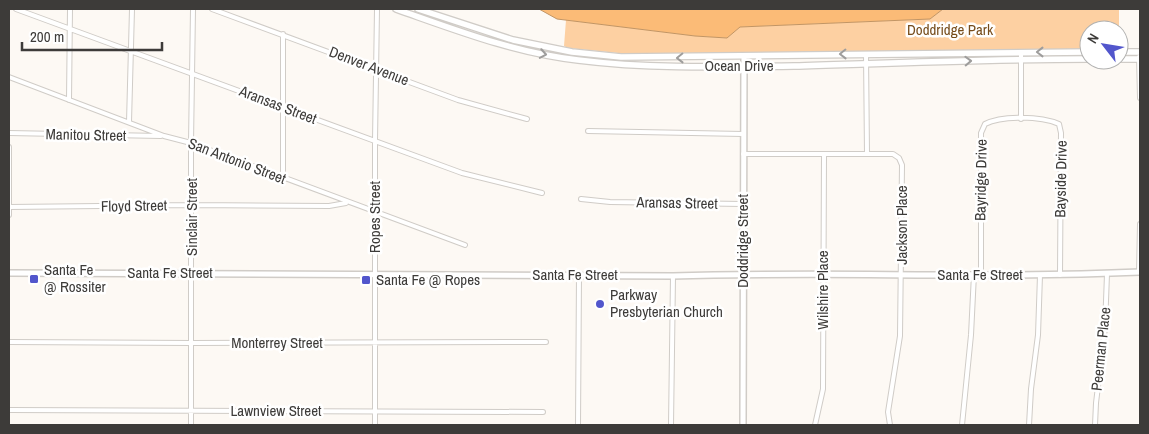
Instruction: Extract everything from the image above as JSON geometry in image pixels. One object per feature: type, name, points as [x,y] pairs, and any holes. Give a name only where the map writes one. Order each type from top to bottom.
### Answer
[{"type":"main road","name":"Ocean Drive","points":[[396,9],[461,32],[512,47],[551,56],[601,63],[643,66],[744,67],[1079,59]]},
{"type":"main road","name":"Ocean Drive","points":[[418,9],[514,40],[572,52],[645,58],[946,52],[1079,52]]},
{"type":"main road","points":[[436,23],[438,16]]},
{"type":"main road","points":[[461,32],[463,25]]},
{"type":"main road","points":[[488,40],[490,33]]},
{"type":"main road","points":[[512,47],[514,40]]},
{"type":"main road","points":[[946,52],[946,61]]},
{"type":"main road","points":[[908,54],[909,62]]},
{"type":"main road","points":[[601,63],[602,55]]},
{"type":"main road","name":"Doddridge Street","points":[[743,425],[744,57]]},
{"type":"main road","name":"Santa Fe Street","points":[[9,273],[673,276],[743,274],[1060,275],[1140,272]]},
{"type":"street","name":"Aransas Street","points":[[16,9],[193,72],[462,173],[542,193]]},
{"type":"street","points":[[69,100],[70,9]]},
{"type":"street","points":[[129,122],[132,9]]},
{"type":"street","name":"Sinclair Street","points":[[191,425],[193,9]]},
{"type":"street","name":"Denver Avenue","points":[[212,9],[376,68],[458,100],[527,120]]},
{"type":"street","name":"Ropes Street","points":[[375,425],[376,9]]},
{"type":"street","points":[[282,178],[284,107],[283,34]]},
{"type":"street","points":[[1021,52],[1021,119]]},
{"type":"street","points":[[743,154],[867,154],[866,54]]},
{"type":"street","points":[[1140,55],[1140,98]]},
{"type":"street","name":"San Antonio Street","points":[[9,77],[164,136],[191,143],[465,245]]},
{"type":"street","name":"Bayridge Drive","points":[[962,425],[977,274],[981,133],[985,124],[994,119],[1021,119]]},
{"type":"street","name":"Bayside Drive","points":[[1021,119],[1049,120],[1059,124],[1061,133],[1060,275]]},
{"type":"street","points":[[588,132],[743,134]]},
{"type":"street","name":"Manitou Street","points":[[9,133],[164,136]]},
{"type":"street","points":[[9,147],[9,215]]},
{"type":"street","name":"Wilshire Place","points":[[815,425],[823,389],[824,154]]},
{"type":"street","name":"Jackson Place","points":[[867,154],[893,154],[899,158],[902,165],[900,336],[888,412],[890,425]]},
{"type":"street","name":"Aransas Street","points":[[581,199],[610,202],[743,204]]},
{"type":"street","name":"Floyd Street","points":[[9,207],[329,206],[348,203]]},
{"type":"street","points":[[1140,224],[1140,272]]},
{"type":"street","name":"Peerman Place","points":[[1095,425],[1105,328],[1107,274]]},
{"type":"street","points":[[1029,425],[1031,389],[1038,336],[1040,275]]},
{"type":"street","points":[[578,425],[580,276]]},
{"type":"street","points":[[671,425],[673,276]]},
{"type":"street","name":"Monterrey Street","points":[[9,342],[546,342]]},
{"type":"street","name":"Lawnview Street","points":[[9,410],[543,412]]},
{"type":"green space","name":"Doddridge Park","points":[[943,9],[1119,9],[1119,20],[1079,20],[1079,49],[628,54],[564,46],[566,20],[695,36],[727,38],[740,27],[930,19]]},
{"type":"shaded area","points":[[539,9],[943,9],[930,19],[740,27],[727,38],[695,36],[557,19]]},
{"type":"place","name":"Santa Fe @ Rossiter","points":[[34,279]]},
{"type":"place","name":"Santa Fe @ Ropes","points":[[366,280]]},
{"type":"place","name":"Parkway Presbyterian Church","points":[[600,304]]}]
